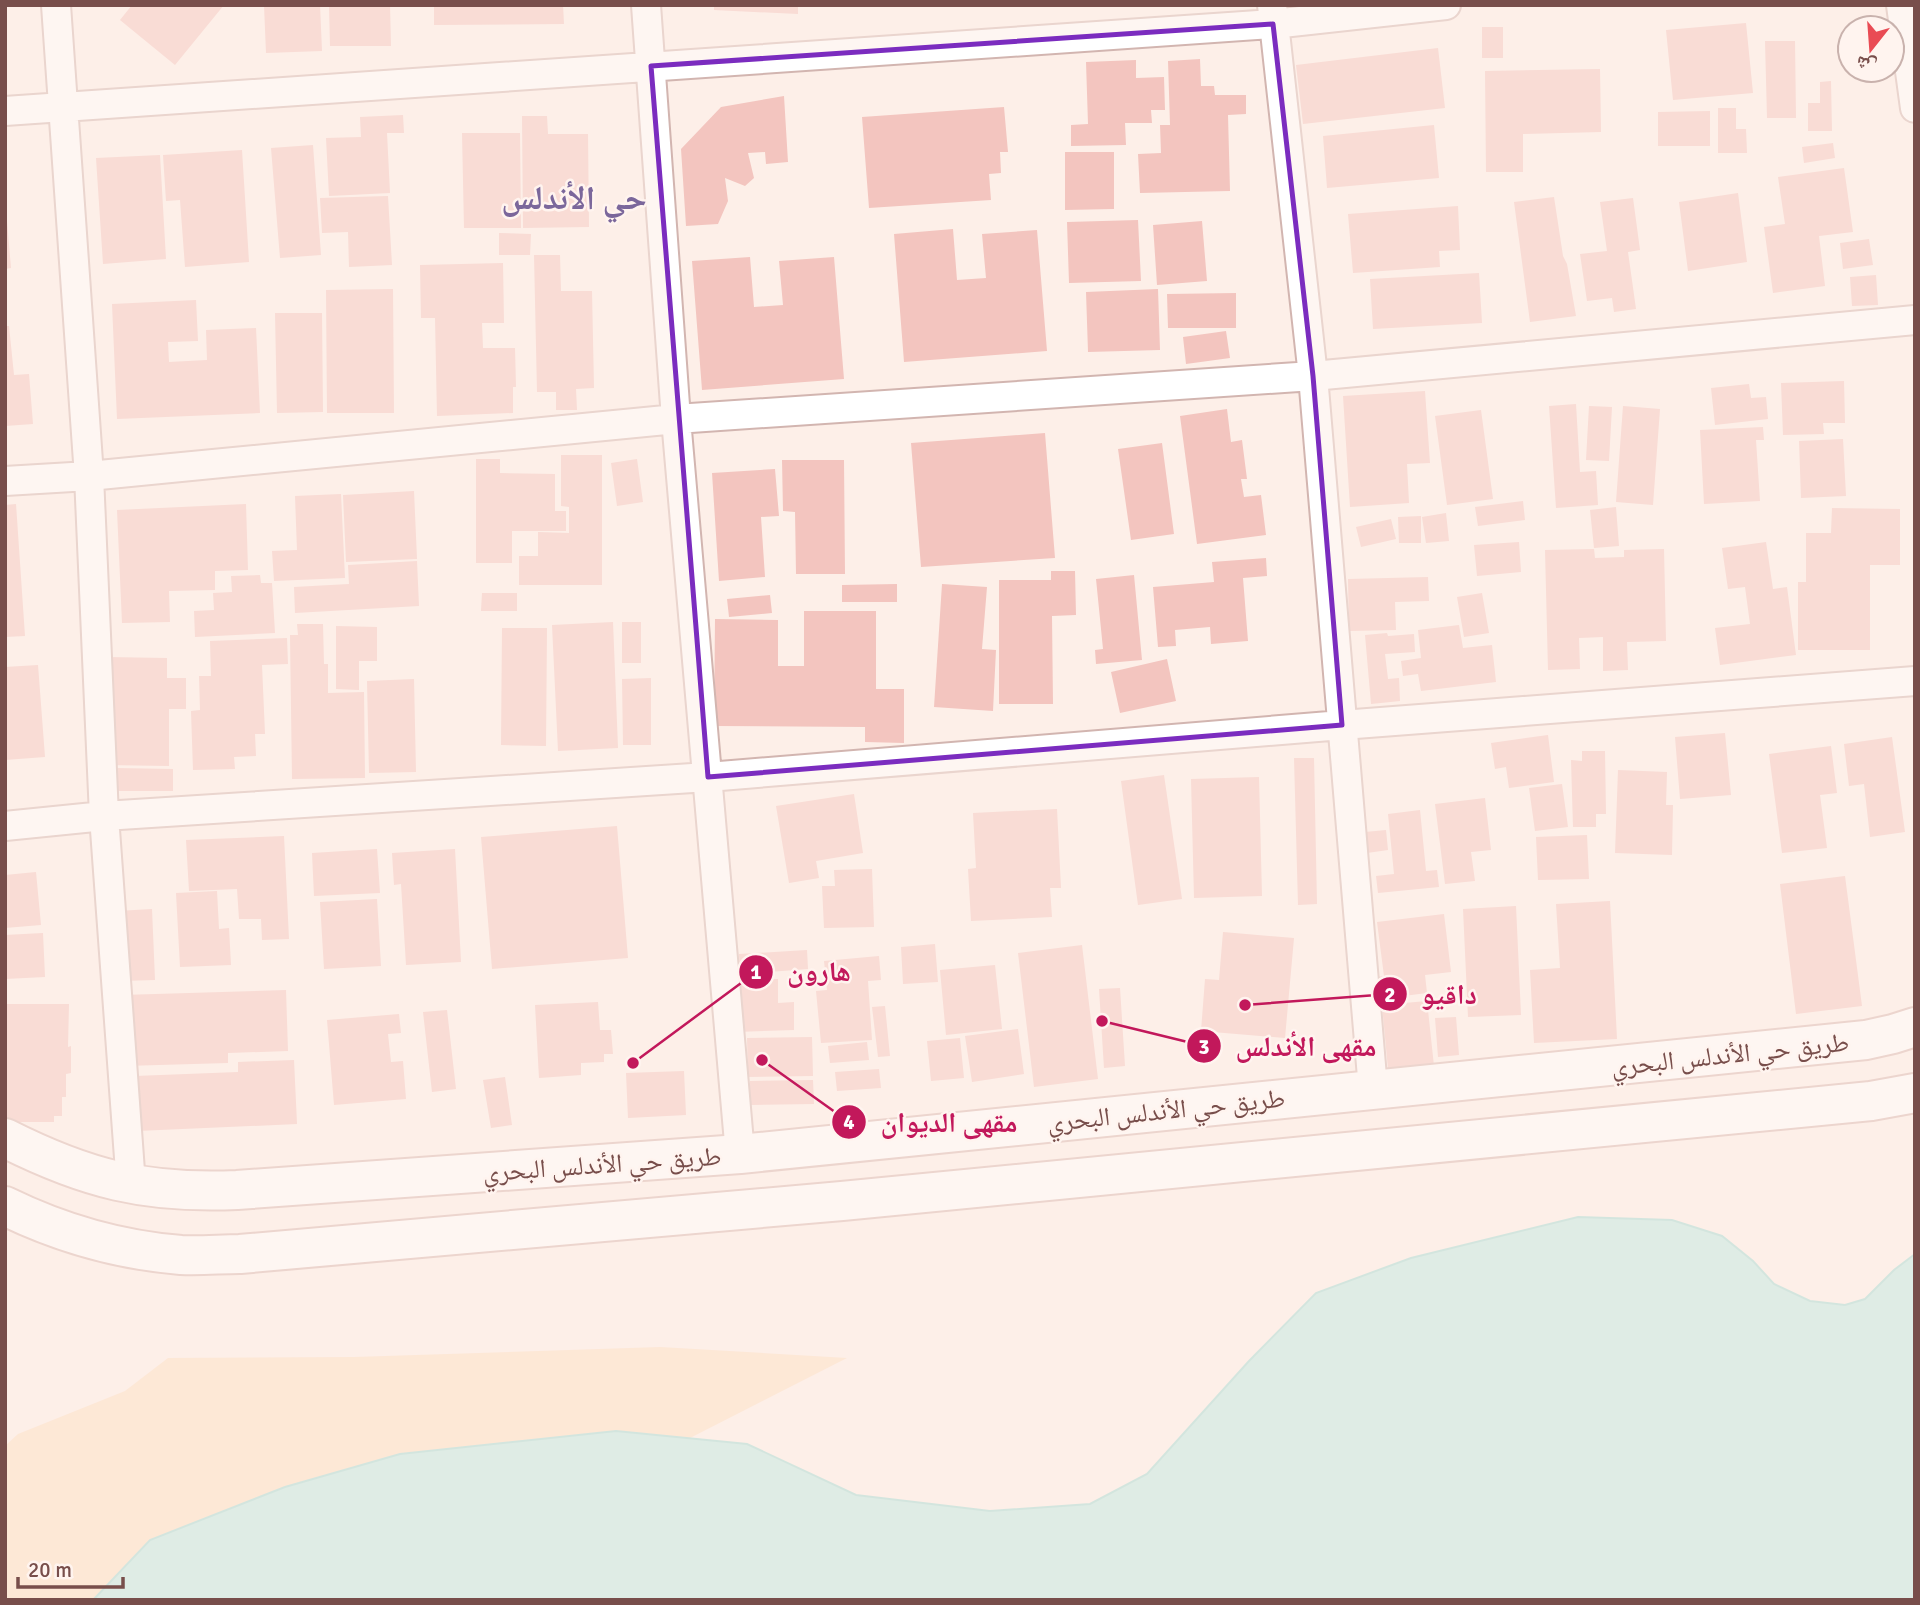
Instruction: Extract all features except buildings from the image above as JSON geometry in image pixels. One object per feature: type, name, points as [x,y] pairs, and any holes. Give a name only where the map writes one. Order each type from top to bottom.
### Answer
[{"type":"street","points":[[56,5],[89,476],[104,816],[131,1185]]},
{"type":"street","points":[[646,5],[676,419],[740,1154]]},
{"type":"street","points":[[5,111],[651,66],[1273,14],[1446,5]]},
{"type":"street","points":[[1902,5],[1914,105]]},
{"type":"street","points":[[1273,14],[1312,376],[1373,1089]]},
{"type":"street","points":[[5,481],[89,476],[676,419],[1312,376],[1915,320]]},
{"type":"street","points":[[5,826],[104,816],[708,776],[1915,681]]},
{"type":"street","name":"طريق حي الأندلس البحري","points":[[5,1138],[62,1165],[131,1185],[178,1190],[237,1190],[740,1154],[1866,1040],[1915,1027]]},
{"type":"street","points":[[5,1206],[68,1233],[125,1247],[182,1255],[240,1254],[856,1199],[1871,1101],[1915,1093]]},
{"type":"highlighted area","points":[[1273,24],[1313,376],[1342,725],[708,777],[651,66]]},
{"type":"sand","points":[[660,1347],[847,1358],[688,1439],[616,1431],[150,1540],[93,1600],[5,1600],[5,1446],[18,1434],[125,1391],[168,1358],[354,1357]]},
{"type":"water","points":[[1578,1217],[1672,1220],[1722,1236],[1753,1261],[1774,1284],[1810,1301],[1845,1305],[1865,1299],[1894,1270],[1915,1254],[1915,1600],[93,1600],[150,1540],[285,1487],[400,1454],[616,1431],[747,1444],[856,1495],[990,1511],[1090,1504],[1147,1474],[1249,1361],[1316,1293],[1411,1258]]},
{"type":"place","name":"داقيو","points":[[1245,1005]]},
{"type":"place","name":"مقهى الأندلس","points":[[1102,1021]]},
{"type":"place","name":"مقهى الديوان","points":[[762,1060]]},
{"type":"place","name":"هارون","points":[[633,1063]]},
{"type":"district","name":"حي الأندلس","points":[[574,197]]}]
